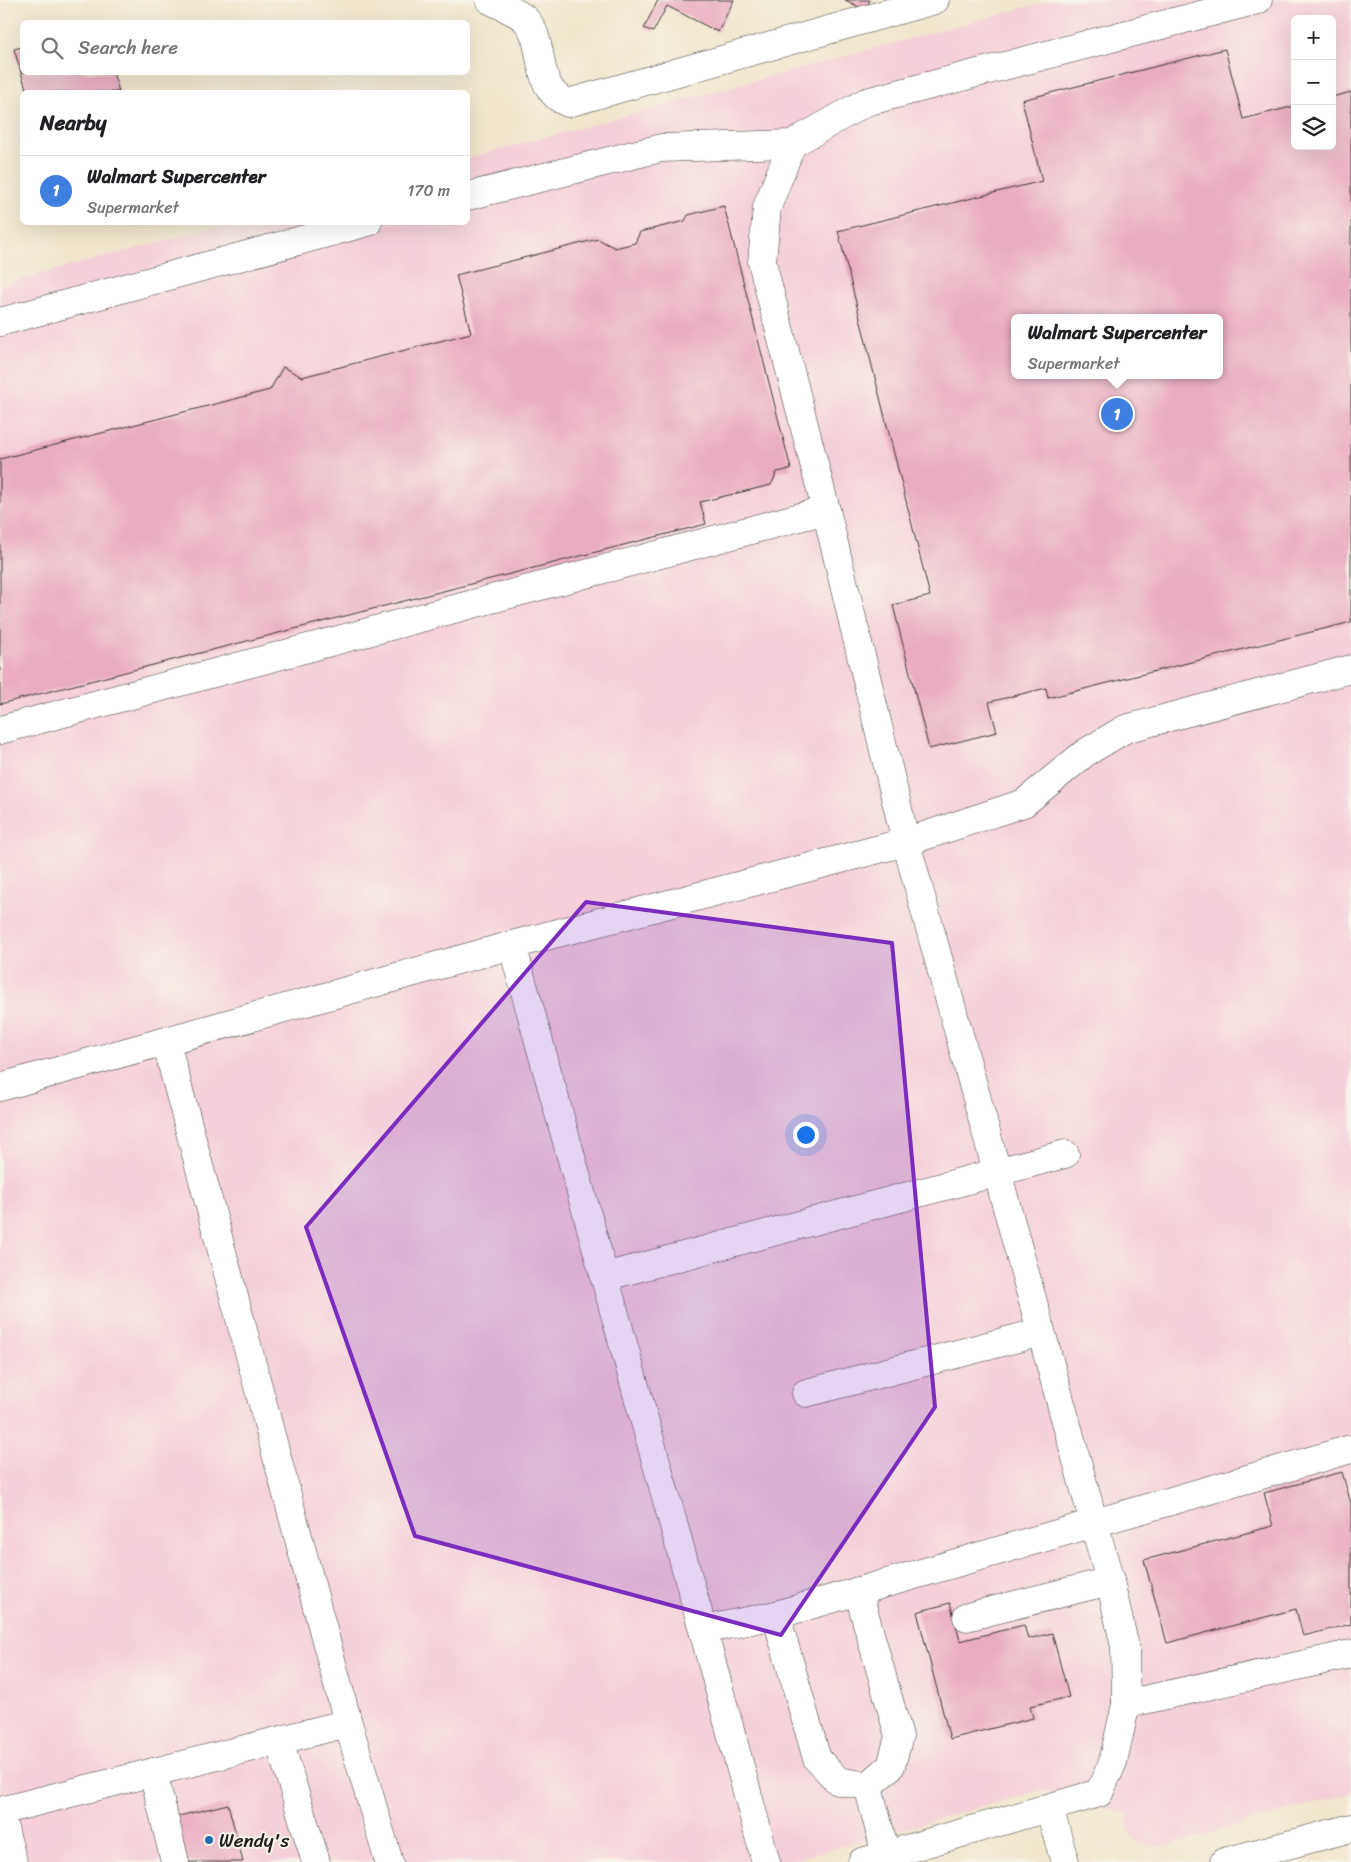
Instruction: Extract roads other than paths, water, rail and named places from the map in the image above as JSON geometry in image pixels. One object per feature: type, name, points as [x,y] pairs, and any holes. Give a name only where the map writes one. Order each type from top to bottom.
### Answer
[{"type":"street","points":[[490,0],[524,19],[534,35],[547,86],[558,99],[568,103],[935,0]]},
{"type":"street","points":[[470,196],[661,148],[792,144],[866,102],[1258,0]]},
{"type":"street","points":[[792,144],[767,207],[762,262],[826,510],[906,842],[1110,1581],[1125,1647],[1126,1704],[1113,1762],[1099,1792],[874,1859],[868,1786]]},
{"type":"street","points":[[0,322],[357,225]]},
{"type":"street","points":[[0,730],[826,510]]},
{"type":"street","points":[[0,1087],[512,946],[906,842],[1024,802],[1084,753],[1125,729],[1351,668]]},
{"type":"street","points":[[512,946],[766,1862]]},
{"type":"street","points":[[166,1042],[348,1723],[389,1862]]},
{"type":"street","points":[[604,1277],[1066,1154]]},
{"type":"street","points":[[806,1393],[1041,1332]]},
{"type":"street","points":[[703,1630],[776,1615],[1093,1522],[1351,1450]]},
{"type":"street","points":[[968,1617],[1110,1581]]},
{"type":"street","points":[[858,1591],[899,1736],[891,1766],[868,1786]]},
{"type":"street","points":[[776,1615],[817,1759],[838,1780],[868,1786]]},
{"type":"street","points":[[1126,1704],[1351,1654]]},
{"type":"street","points":[[13,1862],[0,1813],[348,1723]]},
{"type":"street","points":[[280,1741],[316,1862]]},
{"type":"street","points":[[153,1772],[175,1862]]},
{"type":"street","points":[[1048,1808],[1065,1862]]},
{"type":"street","points":[[1224,1862],[1351,1828]]},
{"type":"place","name":"Walmart Supercenter","points":[[1117,414]]},
{"type":"place","name":"Wendy's","points":[[209,1840]]}]
